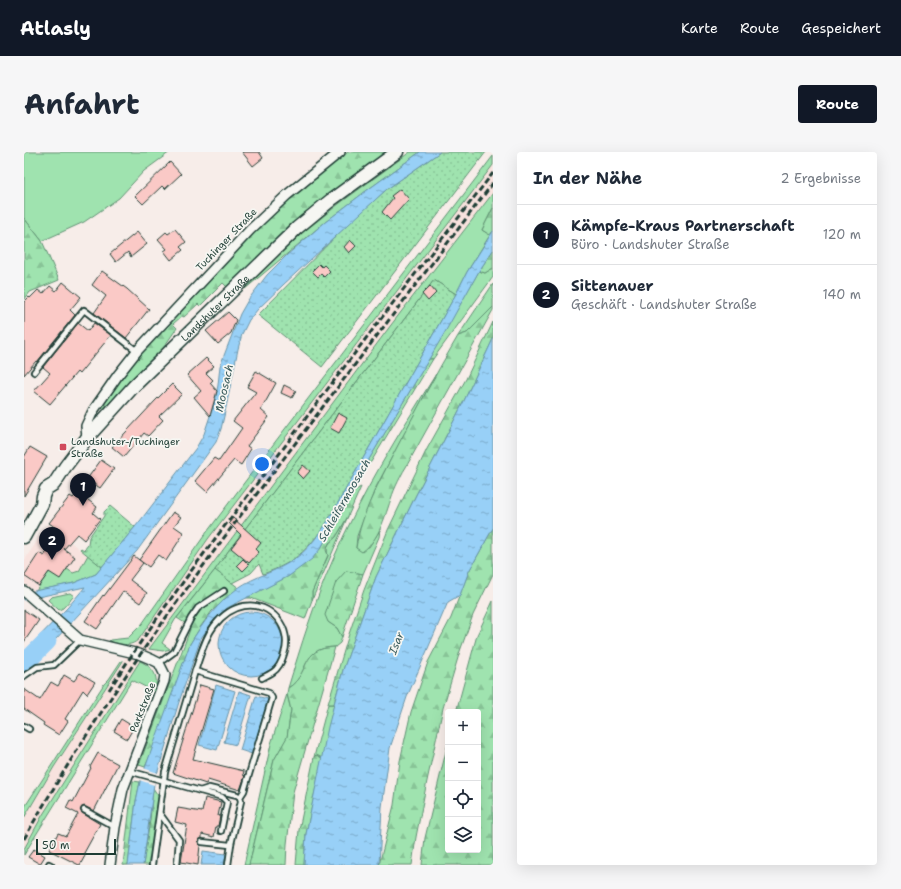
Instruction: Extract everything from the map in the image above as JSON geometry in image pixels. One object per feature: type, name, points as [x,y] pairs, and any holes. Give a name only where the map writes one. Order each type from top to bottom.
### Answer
[{"type":"main road","name":"Landshuter Straße","points":[[24,537],[42,504],[50,499],[53,493],[54,484],[65,467],[87,438],[134,386],[277,246],[331,200],[397,152]]},
{"type":"street","name":"Tuchinger Straße","points":[[87,438],[86,426],[93,411],[137,351],[250,230],[287,195],[340,152]]},
{"type":"street","points":[[24,591],[55,616],[80,640],[139,654],[159,663]]},
{"type":"street","name":"Parkstraße","points":[[110,865],[115,827],[128,771],[164,681],[165,675],[159,663]]},
{"type":"lane","points":[[34,372],[84,310],[137,351]]},
{"type":"lane","points":[[159,663],[174,652],[191,618],[198,608],[224,591]]},
{"type":"lane","points":[[152,865],[165,772],[195,671],[207,637],[214,626],[223,617],[233,610],[244,606],[257,606],[272,612],[281,622],[286,634],[287,647],[282,662],[274,672],[262,678]]},
{"type":"lane","points":[[24,676],[37,666],[54,665],[80,640]]},
{"type":"lane","points":[[195,671],[266,691],[272,698],[244,791],[240,797],[241,801],[231,844],[228,865]]},
{"type":"lane","points":[[24,726],[29,729]]},
{"type":"lane","points":[[128,771],[222,797],[228,802],[221,831]]},
{"type":"lane","points":[[200,791],[209,788],[240,797]]},
{"type":"lane","points":[[84,810],[115,827]]},
{"type":"lane","points":[[160,814],[179,840],[177,865]]},
{"type":"lane","points":[[202,842],[231,844]]},
{"type":"shaded area","points":[[493,165],[493,193],[391,325],[140,661],[42,816],[24,849],[24,818],[54,767],[125,658],[208,539]]},
{"type":"shaded area","points":[[48,524],[102,567],[56,587],[36,591],[31,589],[24,583],[24,561]]},
{"type":"green space","points":[[24,152],[170,152],[144,171],[119,198],[84,222],[42,241],[24,218]]},
{"type":"green space","points":[[348,152],[386,152],[310,209],[227,287],[223,283],[200,306],[198,304],[184,317],[182,316],[173,324],[177,328],[161,351],[138,372],[104,409],[101,406],[140,355],[254,232],[278,209]]},
{"type":"green space","points":[[410,152],[420,152],[324,223],[245,289],[244,288],[302,233]]},
{"type":"green space","points":[[440,152],[486,152],[322,367],[258,315],[349,223],[387,189]]},
{"type":"green space","points":[[493,156],[493,165],[208,539],[139,639],[132,644],[121,644],[109,641],[128,638],[142,624],[204,536]]},
{"type":"green space","points":[[493,193],[493,208],[482,230],[490,235],[467,272],[456,294],[434,280],[215,570],[175,620],[162,643],[170,649],[163,651],[149,649],[391,325]]},
{"type":"green space","points":[[493,208],[493,231],[490,235],[482,230]]},
{"type":"green space","points":[[24,218],[42,241],[59,280],[30,292],[24,300]]},
{"type":"green space","points":[[493,250],[493,268],[485,273],[479,271]]},
{"type":"green space","points":[[493,268],[493,277],[433,359],[429,359],[479,271],[485,273]]},
{"type":"green space","points":[[434,280],[456,294],[326,524],[306,549],[292,560],[263,574],[259,564],[251,573],[232,583],[215,570]]},
{"type":"green space","points":[[493,284],[493,307],[467,333],[458,336]]},
{"type":"green space","points":[[493,307],[493,310],[401,476],[375,538],[362,552],[356,548],[362,522],[372,497],[419,406],[458,336],[467,333]]},
{"type":"green space","points":[[493,322],[493,339],[463,403],[376,577],[343,670],[334,704],[328,704],[364,590],[388,530],[427,449],[466,379]]},
{"type":"green space","points":[[429,359],[433,359],[371,462],[365,466]]},
{"type":"green space","points":[[436,374],[375,489],[357,536],[356,548],[369,547],[380,530],[379,537],[363,574],[346,571],[328,622],[337,628],[342,637],[340,643],[335,647],[324,648],[310,657],[300,676],[288,688],[325,577],[343,537],[380,466]]},
{"type":"green space","points":[[361,487],[348,516],[336,537],[329,543],[326,550],[328,555],[312,592],[312,600],[305,619],[251,598],[245,598],[289,576],[321,548],[351,492]]},
{"type":"green space","points":[[110,506],[135,527],[102,567],[80,549],[81,548],[84,550],[88,545],[89,537],[104,516],[104,512]]},
{"type":"green space","points":[[348,516],[312,600],[312,592],[328,556],[327,549],[329,544],[336,536]]},
{"type":"green space","points":[[493,528],[493,574],[473,615],[460,651],[443,708],[427,781],[412,865],[379,865],[394,805],[400,761],[411,712],[428,662],[451,618],[469,571]]},
{"type":"green space","points":[[88,555],[102,567],[96,574],[74,583],[36,591],[49,572],[67,569],[73,573],[79,571]]},
{"type":"green space","points":[[215,570],[239,588],[212,611],[190,644],[156,742],[145,767],[139,765],[191,627],[177,618]]},
{"type":"green space","points":[[346,571],[363,574],[342,637],[337,628],[328,622],[325,615],[336,582]]},
{"type":"green space","points":[[70,593],[74,596],[63,608],[59,610],[48,600],[51,597]]},
{"type":"green space","points":[[493,601],[493,865],[422,865],[425,838],[445,755],[445,853],[481,853],[481,709],[457,709],[477,635]]},
{"type":"green space","points":[[335,647],[293,792],[286,865],[249,865],[274,760],[287,737],[291,710],[287,694],[288,688],[300,676],[310,657],[324,648]]},
{"type":"green space","points":[[121,661],[123,661],[54,767],[24,818],[24,808],[104,684]]},
{"type":"green space","points":[[140,661],[152,670],[156,677],[155,692],[132,680],[24,855],[24,849],[42,816]]},
{"type":"green space","points":[[287,694],[291,710],[287,738],[274,760],[249,865],[244,865],[271,744]]},
{"type":"green space","points":[[328,704],[334,704],[322,758],[316,755],[314,757]]},
{"type":"green space","points":[[316,755],[322,758],[306,834],[304,865],[296,865],[299,830],[314,757]]},
{"type":"green space","points":[[133,781],[140,782],[136,801],[128,865],[123,865]]},
{"type":"green space","points":[[153,788],[159,797],[149,865],[143,865],[150,820]]},
{"type":"water","points":[[420,152],[440,152],[387,189],[283,285],[258,309],[249,320],[242,334],[221,429],[216,442],[137,551],[33,664],[24,655],[24,652],[68,607],[85,587],[24,600],[24,593],[74,583],[96,574],[140,521],[196,448],[204,434],[215,401],[220,366],[240,314],[248,300],[267,275],[287,255],[324,223]]},
{"type":"water","name":"Schleifermoosach","points":[[493,231],[493,250],[479,271],[444,334],[365,466],[321,548],[312,559],[289,576],[227,608],[215,619],[201,638],[179,702],[154,784],[143,865],[128,865],[136,801],[140,782],[190,644],[211,613],[238,588],[258,577],[280,568],[293,560],[307,548],[319,534],[456,294],[467,272]]},
{"type":"water","name":"Isar","points":[[493,339],[493,528],[469,571],[460,595],[448,602],[407,697],[390,748],[382,807],[379,865],[304,865],[306,834],[328,727],[343,670],[376,577],[463,403]]},
{"type":"water","points":[[245,612],[257,612],[274,621],[281,632],[283,644],[281,656],[274,667],[257,676],[245,676],[233,671],[224,662],[219,650],[219,638],[224,626],[233,617]]},
{"type":"water","points":[[216,685],[235,691],[217,750],[199,745]]},
{"type":"water","points":[[239,691],[251,695],[236,745],[224,742]]},
{"type":"water","points":[[256,696],[268,699],[252,754],[240,750]]},
{"type":"water","points":[[203,851],[226,854],[224,865],[201,865]]},
{"type":"pier","points":[[143,768],[158,773],[154,785],[139,780]]},
{"type":"building","points":[[242,152],[259,152],[263,158],[253,166]]},
{"type":"building","points":[[170,162],[181,174],[165,189],[162,186],[143,204],[135,196]]},
{"type":"building","points":[[400,189],[409,199],[390,220],[382,212],[393,198],[391,196]]},
{"type":"building","points":[[175,229],[186,242],[180,247],[183,250],[171,260],[164,251],[167,249],[158,239],[166,232],[168,234]]},
{"type":"building","points":[[137,232],[147,244],[131,257],[128,252],[116,262],[110,254]]},
{"type":"building","points":[[350,240],[356,246],[349,253],[344,247]]},
{"type":"building","points":[[319,264],[322,267],[324,265],[330,271],[324,277],[321,274],[318,277],[312,271]]},
{"type":"building","points":[[102,271],[127,289],[149,309],[126,338],[94,313],[106,296],[92,285]]},
{"type":"building","points":[[63,282],[81,297],[70,310],[75,315],[37,362],[36,361],[24,375],[24,302],[38,290],[43,294],[50,286],[56,291]]},
{"type":"building","points":[[430,286],[436,293],[428,301],[422,294]]},
{"type":"building","points":[[228,312],[236,320],[231,333],[218,344],[206,331]]},
{"type":"building","points":[[78,323],[88,331],[94,323],[111,335],[79,374],[77,372],[50,404],[34,391],[50,373],[43,367]]},
{"type":"building","points":[[206,358],[214,366],[206,373],[213,380],[210,383],[217,391],[210,416],[194,397],[201,391],[187,375]]},
{"type":"building","points":[[256,371],[276,383],[261,410],[269,417],[247,446],[251,449],[241,465],[234,460],[207,492],[195,481],[214,458],[219,461],[242,428],[233,421],[256,392],[247,387]]},
{"type":"building","points":[[172,384],[182,394],[159,416],[163,420],[148,436],[144,433],[124,457],[112,447]]},
{"type":"building","points":[[284,385],[296,391],[292,398],[281,393]]},
{"type":"building","points":[[338,413],[347,418],[339,433],[330,428]]},
{"type":"building","points":[[30,447],[47,457],[24,496],[24,457]]},
{"type":"building","points":[[101,460],[114,469],[100,488],[87,479]]},
{"type":"building","points":[[303,465],[310,471],[303,479],[297,473]]},
{"type":"building","points":[[78,492],[97,507],[93,513],[100,519],[84,540],[77,534],[64,549],[75,557],[60,579],[49,572],[39,586],[24,576],[39,553],[44,556],[60,531],[49,523],[70,496],[73,498]]},
{"type":"building","points":[[173,512],[181,517],[174,526],[184,533],[166,561],[158,555],[149,567],[139,560]]},
{"type":"building","points":[[233,518],[261,543],[256,549],[259,552],[249,563],[231,548],[241,535],[229,523]]},
{"type":"building","points":[[134,556],[143,563],[130,580],[147,593],[140,603],[123,591],[97,629],[85,621],[103,595],[104,596]]},
{"type":"building","points":[[243,559],[249,565],[243,571],[237,565]]},
{"type":"building","points":[[24,610],[39,620],[24,642]]},
{"type":"building","points":[[80,673],[95,682],[87,694],[83,690],[65,719],[68,721],[59,735],[43,725],[44,723],[24,709],[24,689],[40,700],[51,682],[58,686],[64,675],[74,681]]},
{"type":"building","points":[[200,685],[214,689],[193,759],[244,771],[243,775],[245,776],[240,790],[208,780],[206,784],[173,773]]},
{"type":"building","points":[[121,719],[134,727],[127,739],[114,731]]},
{"type":"building","points":[[98,753],[118,764],[94,811],[84,806],[81,809],[82,813],[100,824],[84,853],[86,854],[79,865],[49,850],[58,833],[66,836],[78,814],[66,808],[70,800],[73,802]]},
{"type":"building","points":[[205,798],[221,802],[218,816],[220,816],[218,826],[216,826],[214,837],[202,834],[202,838],[198,843],[200,845],[198,865],[181,862],[187,825],[175,822],[178,808],[202,812]]},
{"type":"building","points":[[34,849],[45,856],[40,864],[28,857]]},
{"type":"waterway","name":"Moosach","points":[[24,664],[47,641]]},
{"type":"railway","points":[[109,690],[166,605],[206,550],[493,173]]},
{"type":"railway","points":[[24,839],[54,787],[119,685],[188,586],[493,183]]},
{"type":"place","name":"Landshuter-/Tuchinger Straße","points":[[63,447]]},
{"type":"place","name":"Kämpfe-Kraus Partnerschaft","points":[[83,506]]},
{"type":"place","name":"Sittenauer","points":[[52,560]]}]
